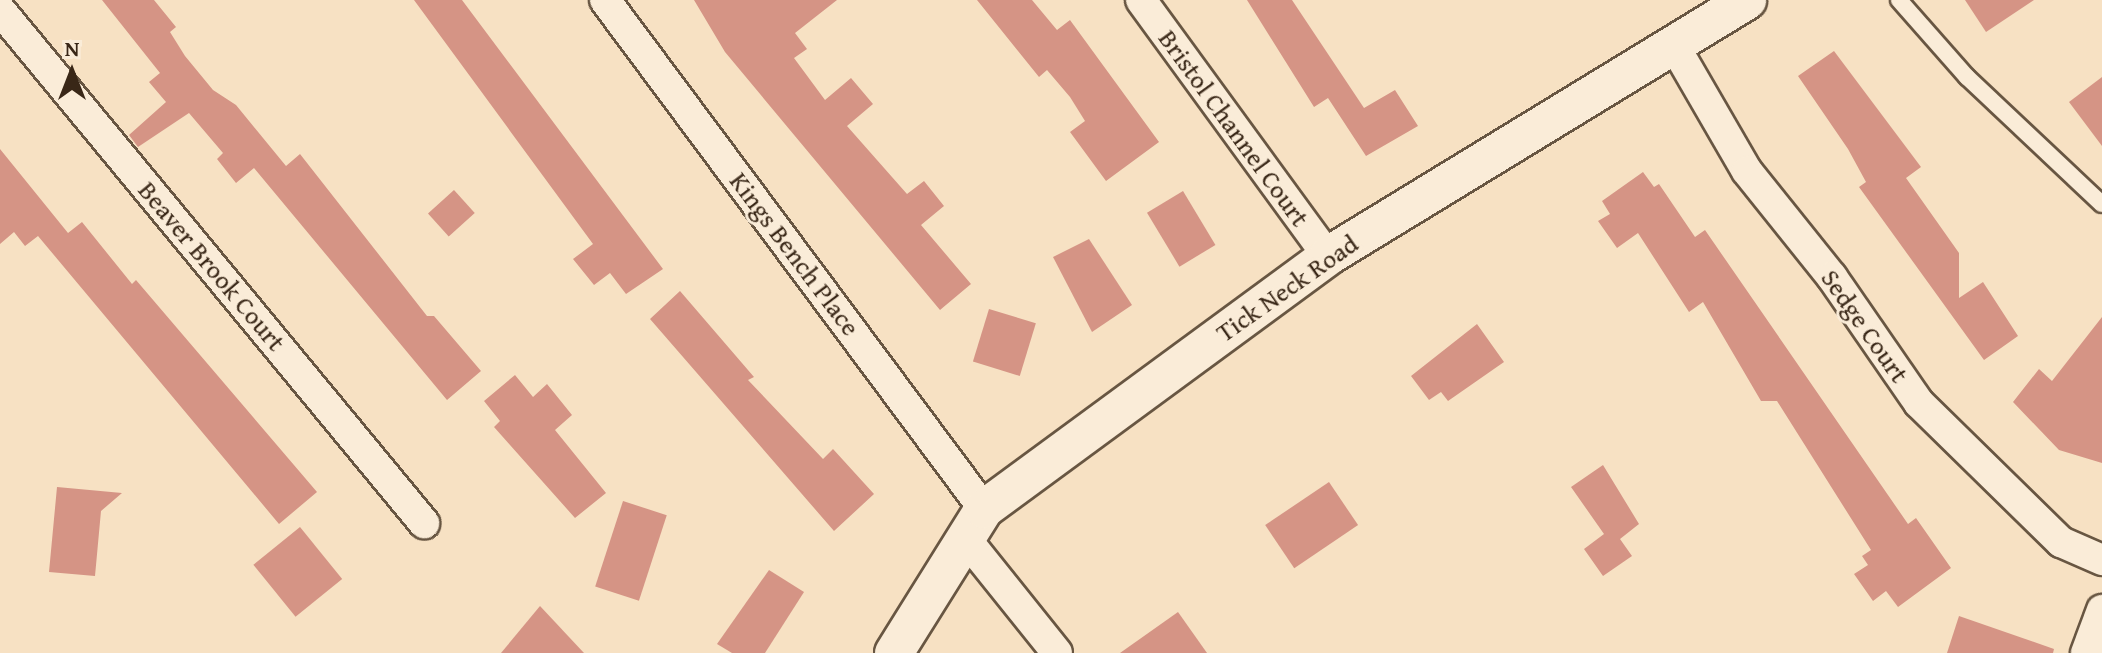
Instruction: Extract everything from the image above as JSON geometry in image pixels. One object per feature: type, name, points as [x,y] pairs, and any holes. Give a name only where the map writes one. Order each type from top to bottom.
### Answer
[{"type":"street","name":"Kings Bench Place","points":[[605,0],[974,524],[1057,653]]},
{"type":"street","name":"Bristol Channel Court","points":[[1141,0],[1328,256]]},
{"type":"street","name":"Tick Neck Road","points":[[894,653],[974,524],[1328,256],[1675,47],[1747,0]]},
{"type":"street","name":"Beaver Brook Court","points":[[0,10],[424,523]]},
{"type":"street","name":"Sedge Court","points":[[1675,47],[1747,171],[1832,277],[1919,403],[2061,542],[2102,560]]},
{"type":"street","points":[[2086,653],[2102,610]]},
{"type":"lane","points":[[1899,0],[1967,77],[2102,204]]},
{"type":"building","points":[[102,0],[154,0],[176,27],[170,32],[185,56],[213,90],[236,105],[286,166],[300,154],[427,316],[434,316],[481,371],[447,400],[254,168],[236,183],[217,159],[223,153],[189,113],[138,147],[129,135],[166,102],[149,82],[160,73]]},
{"type":"building","points":[[414,0],[462,0],[663,269],[626,294],[610,273],[594,285],[573,259],[593,244]]},
{"type":"building","points":[[694,0],[837,0],[795,33],[807,49],[794,58],[825,100],[851,78],[873,104],[847,126],[907,194],[924,181],[944,206],[921,225],[971,284],[940,310],[725,52]]},
{"type":"building","points":[[977,0],[1032,0],[1057,30],[1070,20],[1159,142],[1106,181],[1070,132],[1085,121],[1070,97],[1047,70],[1039,77]]},
{"type":"building","points":[[1247,0],[1292,0],[1364,108],[1395,90],[1418,126],[1366,156],[1328,98],[1314,107]]},
{"type":"building","points":[[1965,0],[2034,0],[1986,32]]},
{"type":"building","points":[[1834,51],[1921,167],[1906,178],[1959,253],[1959,298],[1983,282],[2018,336],[1984,360],[1859,187],[1866,182],[1848,149],[1798,76]]},
{"type":"building","points":[[2102,77],[2102,146],[2069,102]]},
{"type":"building","points":[[0,149],[68,233],[82,222],[132,284],[136,280],[317,492],[279,524],[38,236],[25,246],[14,232],[0,244]]},
{"type":"building","points":[[1643,172],[1654,187],[1659,184],[1695,237],[1705,230],[1908,524],[1916,518],[1951,568],[1898,607],[1886,591],[1873,601],[1854,574],[1868,565],[1862,556],[1871,550],[1777,401],[1761,401],[1703,302],[1689,312],[1638,233],[1617,248],[1598,221],[1610,214],[1602,201]]},
{"type":"building","points":[[454,190],[475,213],[449,236],[428,213]]},
{"type":"building","points":[[1183,191],[1215,245],[1179,267],[1147,213]]},
{"type":"building","points":[[1089,239],[1132,305],[1092,332],[1053,257]]},
{"type":"building","points":[[680,291],[754,377],[748,380],[823,459],[833,449],[874,494],[834,531],[650,319]]},
{"type":"building","points":[[989,309],[1036,323],[1020,376],[973,362]]},
{"type":"building","points":[[2102,317],[2102,463],[2059,450],[2013,402],[2039,369],[2052,381]]},
{"type":"building","points":[[1477,324],[1504,362],[1448,401],[1441,392],[1429,400],[1411,376]]},
{"type":"building","points":[[515,375],[533,397],[547,384],[572,415],[555,430],[606,493],[575,518],[494,427],[500,421],[484,401]]},
{"type":"building","points":[[1603,465],[1639,524],[1620,539],[1632,556],[1603,576],[1584,549],[1604,534],[1571,487]]},
{"type":"building","points":[[1329,482],[1358,525],[1294,568],[1265,525]]},
{"type":"building","points":[[57,487],[122,493],[101,511],[95,576],[49,572]]},
{"type":"building","points":[[623,501],[667,515],[639,601],[595,587]]},
{"type":"building","points":[[300,527],[342,579],[296,617],[253,565]]},
{"type":"building","points":[[769,570],[804,592],[765,653],[732,653],[717,644]]},
{"type":"building","points":[[540,606],[584,653],[501,653]]},
{"type":"building","points":[[1178,612],[1207,653],[1120,653]]},
{"type":"building","points":[[1959,616],[2054,649],[2053,653],[1947,653]]}]
